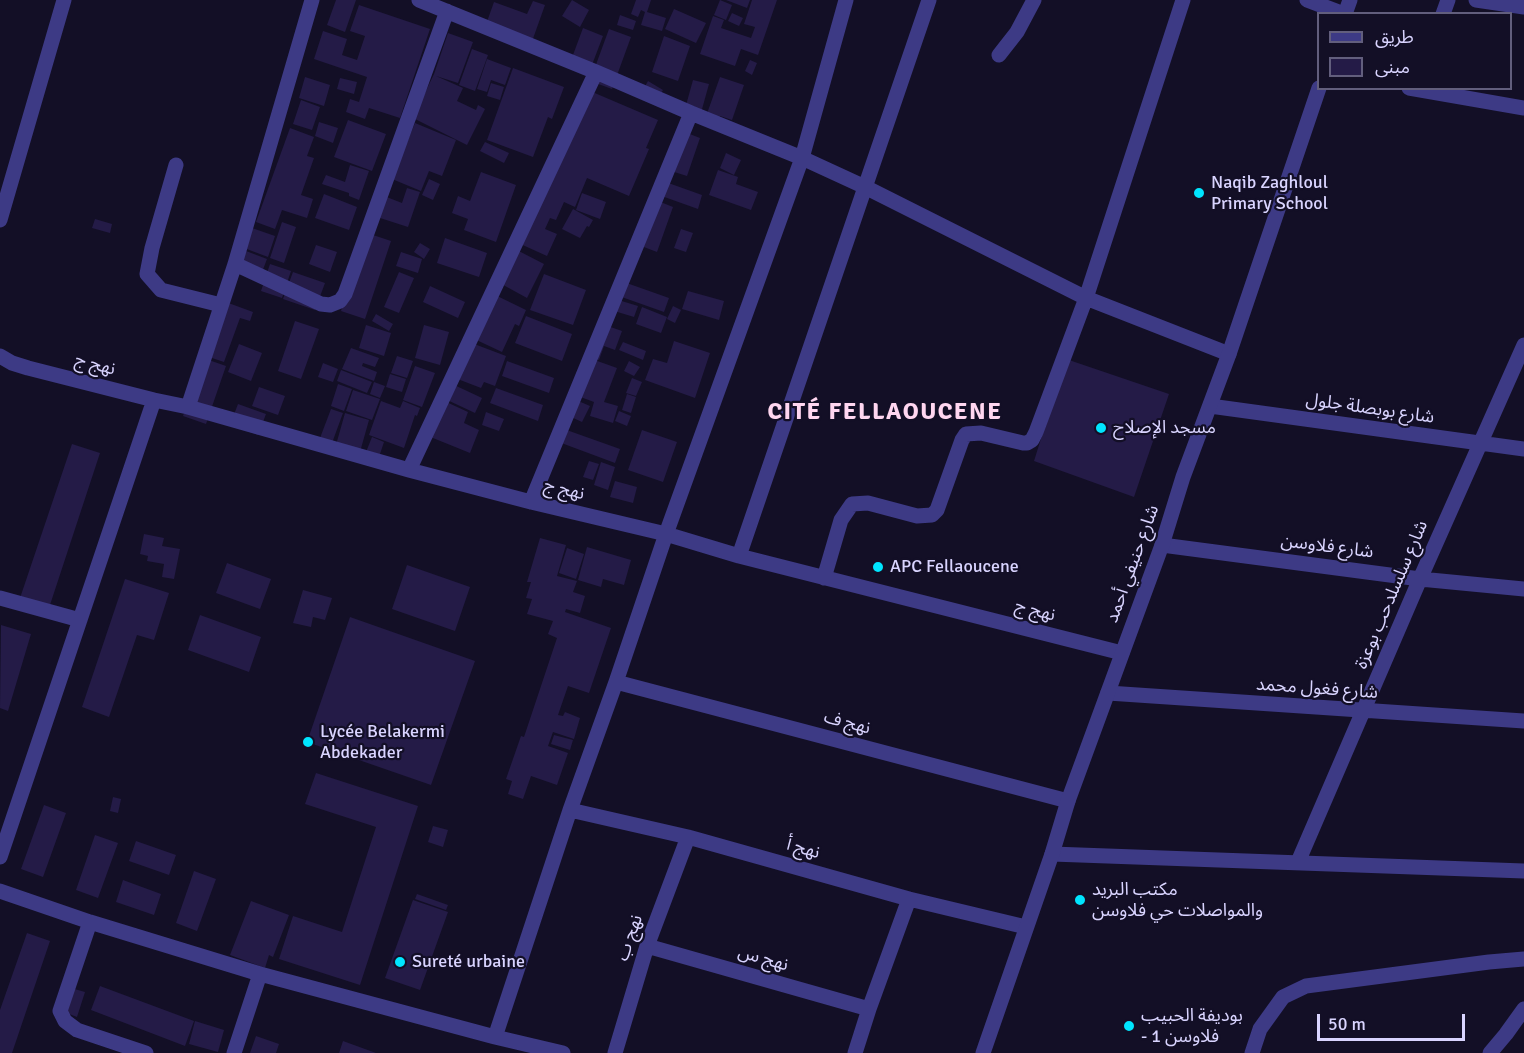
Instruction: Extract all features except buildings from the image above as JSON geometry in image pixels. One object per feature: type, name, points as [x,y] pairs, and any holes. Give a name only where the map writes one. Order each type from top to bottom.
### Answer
[{"type":"street","points":[[0,220],[64,0]]},
{"type":"street","points":[[188,407],[235,264],[312,0]]},
{"type":"street","points":[[419,0],[802,158],[865,187],[1086,298],[1229,354]]},
{"type":"street","points":[[495,1037],[570,810],[666,534],[802,158],[846,0]]},
{"type":"street","points":[[739,556],[929,0]]},
{"type":"street","points":[[999,55],[1017,32],[1034,0]]},
{"type":"street","points":[[824,578],[841,520],[852,504],[868,503],[917,516],[932,515],[937,510],[966,434],[981,433],[1023,443],[1032,440],[1086,298],[1183,0]]},
{"type":"street","points":[[1307,0],[1340,12]]},
{"type":"street","points":[[1476,0],[1524,7]]},
{"type":"street","points":[[235,264],[321,304],[330,305],[340,302],[345,294],[447,11]]},
{"type":"street","points":[[409,470],[596,72]]},
{"type":"street","name":"شارع حنيفي أحمد","points":[[983,1053],[1068,801],[1162,545],[1183,477],[1229,354],[1318,90]]},
{"type":"street","points":[[1420,90],[1524,108]]},
{"type":"street","points":[[531,502],[691,113]]},
{"type":"street","points":[[176,165],[152,248],[147,274],[161,291],[221,305]]},
{"type":"street","name":"شارع سلسلدحب بوعزة","points":[[1298,862],[1524,345]]},
{"type":"street","name":"نهج ج","points":[[0,356],[28,368],[188,407],[409,470],[666,534],[739,556],[1122,653]]},
{"type":"street","points":[[0,857],[154,400]]},
{"type":"street","name":"شارع بوبصلة جلول","points":[[1210,406],[1524,449]]},
{"type":"street","name":"شارع فلاوسن","points":[[1162,545],[1420,579],[1524,589]]},
{"type":"street","points":[[0,598],[80,620]]},
{"type":"street","name":"نهج ف","points":[[616,682],[1068,801]]},
{"type":"street","name":"شارع فغول محمد","points":[[1108,693],[1524,722]]},
{"type":"street","name":"نهج أ","points":[[570,810],[688,837],[909,899],[1026,927]]},
{"type":"street","name":"نهج ب","points":[[615,1053],[647,946],[688,837]]},
{"type":"street","points":[[1052,854],[1524,871]]},
{"type":"street","points":[[0,891],[90,922],[260,974],[563,1053]]},
{"type":"street","points":[[855,1053],[909,899]]},
{"type":"street","points":[[90,922],[60,1011],[65,1021],[77,1030],[146,1053]]},
{"type":"street","name":"نهج س","points":[[647,946],[869,1009]]},
{"type":"street","points":[[1252,1053],[1260,1029],[1283,997],[1306,986],[1524,959]]},
{"type":"street","points":[[234,1053],[260,974]]},
{"type":"street","points":[[1490,1053],[1524,1009]]},
{"type":"place","name":"Naqib Zaghloul Primary School","points":[[1199,193]]},
{"type":"place","name":"مسجد اﻹصلاح","points":[[1101,428]]},
{"type":"place","name":"APC Fellaoucene","points":[[878,567]]},
{"type":"place","name":"Lycée Belakermi Abdekader","points":[[308,742]]},
{"type":"place","name":"مكتب البريد والمواصلات حي فلاوسن","points":[[1080,900]]},
{"type":"place","name":"Sureté urbaine","points":[[400,962]]},
{"type":"place","name":"بوديفة الحبيب - فلاوسن 1","points":[[1129,1026]]},
{"type":"district","name":"CITÉ FELLAOUCENE","points":[[885,413]]}]
